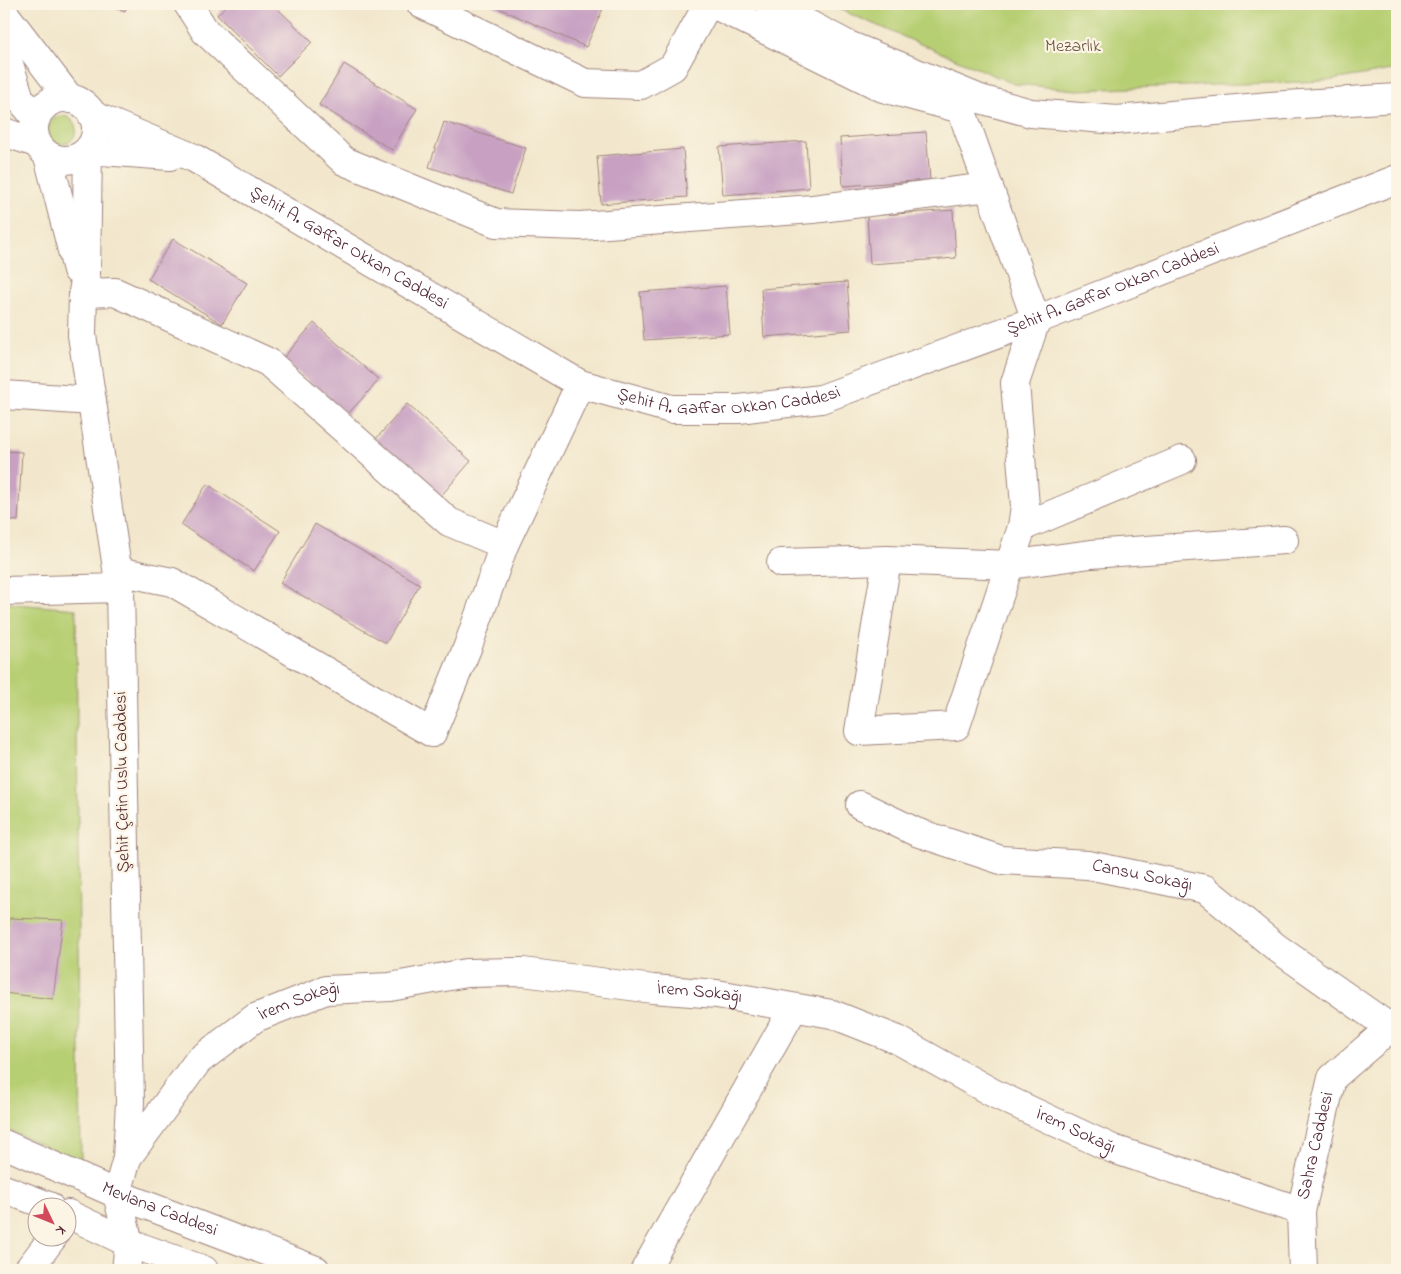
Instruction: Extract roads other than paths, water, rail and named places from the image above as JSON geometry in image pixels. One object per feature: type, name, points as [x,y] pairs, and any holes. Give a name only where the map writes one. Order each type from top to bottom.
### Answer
[{"type":"street","points":[[188,4],[205,31],[344,161],[496,223],[590,225],[813,209],[990,187]]},
{"type":"street","points":[[421,4],[585,83],[641,84],[673,67],[708,4]]},
{"type":"street","points":[[713,4],[883,88],[961,109],[1036,320],[1015,384],[1025,506],[1022,527],[956,726],[859,731],[887,560]]},
{"type":"street","points":[[770,4],[848,45],[980,99],[1031,113],[1117,120],[1270,106],[1397,98]]},
{"type":"street","name":"Şehit A. Gaffar Okkan Caddesi","points":[[4,13],[70,98],[83,104],[92,115],[194,158],[580,384],[671,409],[739,409],[820,399],[1036,320],[1397,179]]},
{"type":"street","points":[[4,48],[10,91],[20,99],[40,139],[83,293]]},
{"type":"street","points":[[40,139],[41,109],[50,102],[70,98]]},
{"type":"street","points":[[4,132],[40,139],[65,161],[74,159],[88,149],[96,133],[92,115]]},
{"type":"street","points":[[83,293],[86,272],[88,150],[194,158]]},
{"type":"street","points":[[83,293],[115,292],[268,362],[449,522],[504,545]]},
{"type":"street","name":"Şehit Çetin Uslu Caddesi","points":[[83,293],[82,335],[119,580],[130,1102],[127,1158],[117,1194],[129,1243],[126,1270]]},
{"type":"street","points":[[4,591],[119,580],[172,582],[432,733],[468,646],[504,545],[580,384]]},
{"type":"street","points":[[4,394],[92,401]]},
{"type":"street","points":[[1022,527],[1182,460]]},
{"type":"street","points":[[782,563],[887,560],[1010,566],[1091,554],[1284,540]]},
{"type":"street","name":"Cansu Sokağı","points":[[860,805],[916,832],[1002,860],[1088,865],[1205,889],[1277,948],[1393,1024]]},
{"type":"street","name":"İrem Sokağı","points":[[127,1158],[198,1061],[255,1018],[326,990],[390,987],[466,973],[523,972],[653,990],[717,994],[793,1009],[832,1014],[898,1040],[995,1094],[1113,1149],[1301,1210]]},
{"type":"street","points":[[645,1270],[793,1009]]},
{"type":"street","name":"Sahra Caddesi","points":[[1303,1270],[1301,1210],[1332,1078],[1393,1024]]},
{"type":"street","name":"Mevlana Caddesi","points":[[4,1144],[117,1194],[316,1270]]},
{"type":"street","points":[[4,1189],[28,1199]]},
{"type":"street","points":[[78,1219],[129,1243],[204,1270]]},
{"type":"street","points":[[28,1270],[46,1246]]},
{"type":"park label","name":"Mezarlık","points":[[1073,47]]}]
